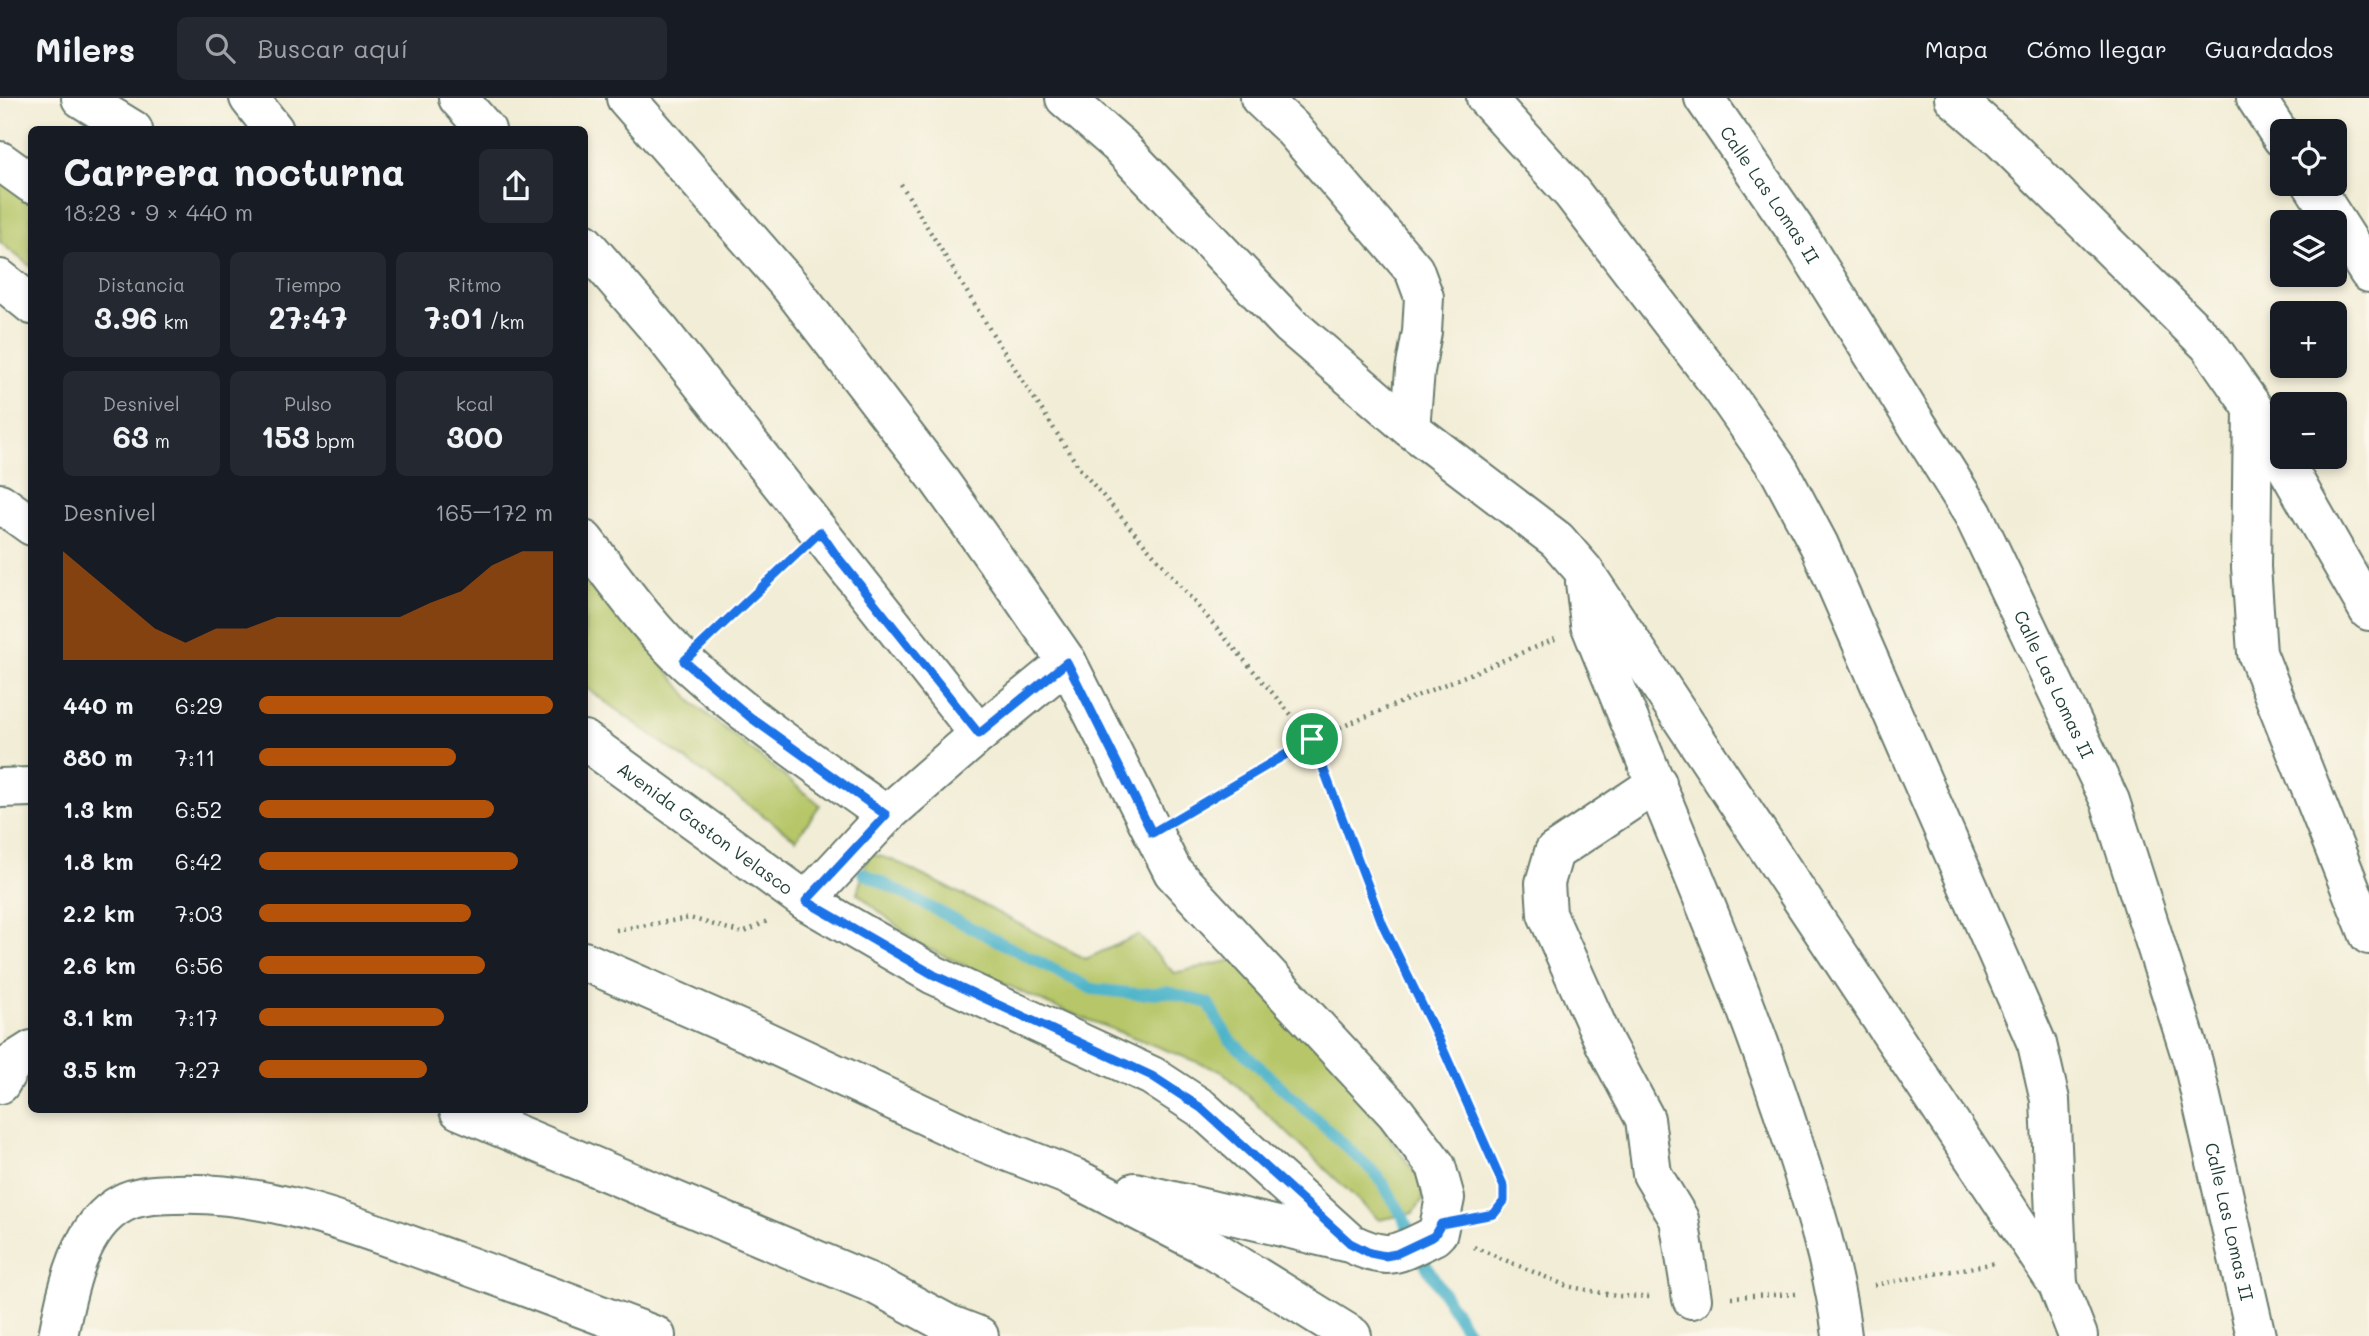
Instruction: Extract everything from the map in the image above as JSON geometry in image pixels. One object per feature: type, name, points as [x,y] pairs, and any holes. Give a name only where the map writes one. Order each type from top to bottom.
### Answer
[{"type":"street","points":[[81,98],[126,126]]},
{"type":"street","points":[[249,98],[271,126]]},
{"type":"street","points":[[458,98],[482,126]]},
{"type":"street","points":[[626,98],[790,286],[939,480],[1067,662],[1173,872],[1395,1113],[1436,1166],[1445,1198],[1438,1231]]},
{"type":"street","points":[[1065,98],[1119,145],[1290,325],[1410,428],[1557,540],[1584,570],[2048,1270],[2078,1336]]},
{"type":"street","points":[[1260,98],[1291,127],[1414,270],[1424,297],[1410,428]]},
{"type":"street","points":[[1486,98],[1572,193],[1721,387],[1779,470],[1819,545],[2037,1044],[2050,1100],[2048,1270]]},
{"type":"street","name":"Calle Las Lomas II","points":[[1704,98],[1794,228],[1973,514],[2110,801],[2193,1062],[2256,1336]]},
{"type":"street","points":[[1954,98],[2002,140],[2209,345],[2253,408],[2369,611]]},
{"type":"street","points":[[2256,98],[2270,120]]},
{"type":"street","points":[[0,161],[28,181]]},
{"type":"street","points":[[2320,196],[2369,273]]},
{"type":"street","points":[[588,248],[661,332],[979,734]]},
{"type":"street","points":[[0,279],[28,302]]},
{"type":"street","points":[[2253,408],[2251,566],[2257,653],[2369,935]]},
{"type":"street","points":[[0,503],[28,523]]},
{"type":"street","points":[[588,545],[684,661],[750,717],[886,815]]},
{"type":"street","points":[[1584,570],[1590,624],[1756,1031],[1800,1162],[1837,1292],[1842,1336]]},
{"type":"street","points":[[806,901],[886,815],[1067,662]]},
{"type":"street","name":"Avenida Gaston Velasco","points":[[588,743],[806,901],[934,975],[1152,1076],[1201,1108],[1350,1243],[1370,1253],[1385,1256],[1396,1254],[1438,1231]]},
{"type":"street","points":[[1657,783],[1553,852],[1545,883],[1547,914],[1605,1044],[1645,1119],[1652,1174],[1679,1219],[1692,1299]]},
{"type":"street","points":[[0,788],[28,787]]},
{"type":"street","points":[[588,963],[757,1037],[978,1140],[1075,1178],[1212,1249],[1352,1336]]},
{"type":"street","points":[[0,1084],[13,1062],[28,1053]]},
{"type":"street","points":[[466,1113],[864,1280],[948,1324],[979,1336]]},
{"type":"street","points":[[1075,1178],[1350,1243]]},
{"type":"street","points":[[58,1336],[68,1286],[96,1223],[124,1202],[154,1194],[201,1193],[237,1197],[325,1216],[656,1336]]},
{"type":"path","points":[[901,184],[1080,469],[1312,739],[1383,925],[1440,1042],[1504,1187],[1504,1201],[1494,1214],[1438,1231]]},
{"type":"path","points":[[684,661],[820,532]]},
{"type":"path","points":[[1152,833],[1312,739],[1590,624]]},
{"type":"path","points":[[611,931],[690,918],[743,933],[806,901]]},
{"type":"path","points":[[1438,1231],[1567,1286],[1616,1296],[1692,1299],[1837,1292],[2048,1270]]},
{"type":"green space","points":[[0,179],[28,190],[28,265],[0,242]]},
{"type":"green space","points":[[588,570],[694,704],[820,805],[796,839],[588,689]]},
{"type":"green space","points":[[869,854],[900,863],[1086,959],[1138,935],[1174,973],[1256,955],[1419,1178],[1423,1199],[1413,1213],[1379,1220],[1223,1072],[1050,1005],[920,945],[857,893]]},
{"type":"waterway","points":[[863,873],[1092,989],[1138,994],[1168,992],[1208,1003],[1229,1039],[1378,1176],[1402,1215],[1422,1259],[1470,1336]]},
{"type":"route","points":[[820,532],[979,734],[1067,662],[1152,833],[1312,739],[1383,925],[1440,1042],[1504,1187],[1504,1201],[1494,1214],[1441,1224],[1434,1236],[1396,1254],[1385,1256],[1370,1253],[1350,1243],[1201,1108],[1152,1076],[934,975],[806,901],[886,815],[750,717],[684,661],[820,532]]}]
